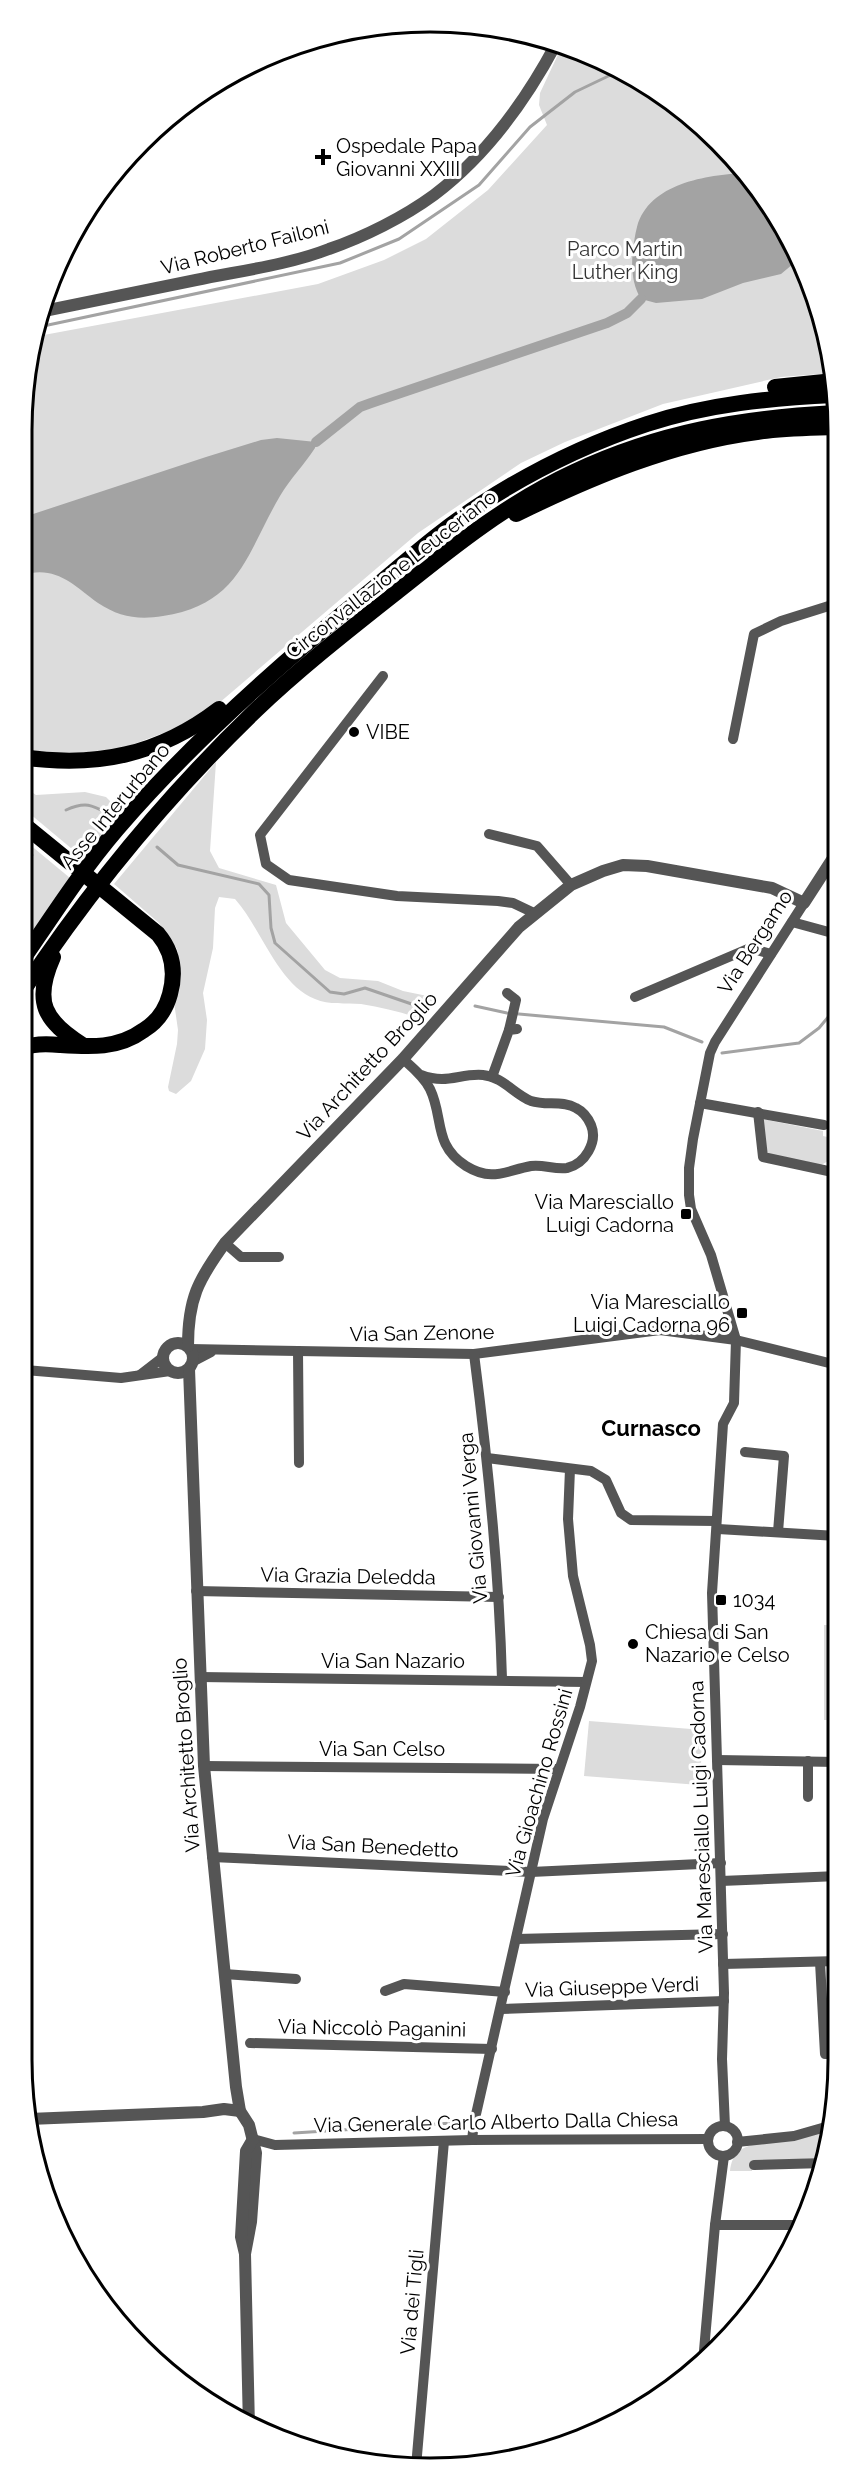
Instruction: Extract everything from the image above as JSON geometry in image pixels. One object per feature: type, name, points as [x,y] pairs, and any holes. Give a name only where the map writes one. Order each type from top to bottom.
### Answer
[{"type":"highway","points":[[648,424],[674,408],[773,388],[824,382]]},
{"type":"highway","name":"Circonvallazione Leuceriano","points":[[251,691],[420,550],[480,505],[520,481],[600,442],[648,424],[711,408],[773,398],[826,395]]},
{"type":"highway","name":"Circonvallazione Leuceriano","points":[[68,925],[162,808],[257,709],[352,628],[482,525],[544,486],[652,441],[738,421],[827,413]]},
{"type":"highway","points":[[452,548],[477,539],[516,514],[577,485],[667,451],[757,432],[828,427]]},
{"type":"highway","points":[[32,758],[82,762],[147,750],[203,721],[236,696],[251,691]]},
{"type":"highway","name":"Asse Interurbano","points":[[32,946],[115,831],[199,741],[251,691]]},
{"type":"highway","points":[[32,831],[149,925],[166,943],[172,961],[172,987],[163,1011],[150,1026],[135,1037],[120,1043],[85,1046],[50,1044],[32,1047]]},
{"type":"highway","points":[[32,977],[68,925]]},
{"type":"highway","points":[[68,925],[49,967],[42,994],[46,1011],[55,1025],[85,1046]]},
{"type":"street","name":"Via Roberto Failoni","points":[[50,310],[259,267],[328,250],[390,221],[433,195],[471,164],[506,125],[552,51]]},
{"type":"street","points":[[733,739],[754,634],[782,621],[828,606]]},
{"type":"street","points":[[383,676],[260,835],[266,864],[289,880],[397,896],[513,903],[534,913]]},
{"type":"street","points":[[489,834],[537,846],[571,885]]},
{"type":"street","name":"Via Architetto Broglio","points":[[174,1343],[188,1317],[193,1297],[202,1278],[225,1243],[403,1059],[519,927],[571,885],[603,871],[623,866],[647,866],[771,888],[804,903]]},
{"type":"street","name":"Via Bergamo","points":[[710,1053],[734,1011],[828,867]]},
{"type":"street","points":[[792,922],[828,932]]},
{"type":"street","points":[[635,997],[750,948],[771,954]]},
{"type":"street","points":[[492,1077],[513,1021],[516,1000],[507,993]]},
{"type":"street","name":"Via Maresciallo Luigi Cadorna","points":[[710,1053],[689,1167],[689,1196],[691,1209],[711,1255],[736,1340],[734,1403],[723,1424],[712,1593],[723,1934],[722,2059],[725,2126]]},
{"type":"street","points":[[403,1059],[421,1075],[432,1093],[446,1145],[462,1164],[473,1170],[496,1175],[540,1165],[568,1168],[588,1154],[592,1141],[591,1126],[576,1108],[565,1104],[541,1104],[530,1100],[492,1077],[469,1076],[441,1081],[421,1075]]},
{"type":"street","points":[[700,1103],[824,1125]]},
{"type":"street","points":[[758,1112],[763,1157],[828,1171]]},
{"type":"street","points":[[225,1243],[241,1257],[279,1257]]},
{"type":"street","name":"Via Architetto Broglio","points":[[188,1317],[189,1347]]},
{"type":"street","name":"Via San Zenone","points":[[189,1347],[214,1350],[474,1354],[660,1330],[736,1340],[828,1363]]},
{"type":"street","points":[[32,1371],[100,1377],[137,1377],[172,1372],[191,1365],[189,1347],[174,1343],[165,1348],[162,1358],[137,1377]]},
{"type":"street","name":"Via San Zenone","points":[[191,1365],[214,1350]]},
{"type":"street","points":[[298,1351],[300,1463]]},
{"type":"street","name":"Via Giovanni Verga","points":[[474,1354],[487,1458],[499,1597],[502,1680]]},
{"type":"street","points":[[162,1358],[172,1372]]},
{"type":"street","name":"Via Architetto Broglio","points":[[191,1365],[188,1396],[204,1766],[240,2111]]},
{"type":"street","name":"Via Architetto Broglio","points":[[172,1372],[188,1396]]},
{"type":"street","points":[[745,1452],[783,1456],[778,1532]]},
{"type":"street","points":[[487,1458],[591,1471],[606,1480],[621,1514],[631,1520],[828,1535]]},
{"type":"street","name":"Via Gioachino Rossini","points":[[472,2140],[543,1819],[592,1661],[573,1576],[568,1519],[570,1469]]},
{"type":"street","name":"Via Grazia Deledda","points":[[196,1591],[499,1597]]},
{"type":"street","name":"Via San Nazario","points":[[200,1677],[586,1682]]},
{"type":"street","points":[[717,1760],[828,1762]]},
{"type":"street","points":[[808,1761],[808,1797]]},
{"type":"street","name":"Via San Celso","points":[[204,1766],[559,1769]]},
{"type":"street","name":"Via San Benedetto","points":[[212,1857],[531,1872],[721,1863]]},
{"type":"street","points":[[721,1881],[828,1876]]},
{"type":"street","points":[[516,1940],[723,1934]]},
{"type":"street","points":[[820,1962],[825,2054],[828,2054]]},
{"type":"street","points":[[723,1964],[828,1962]]},
{"type":"street","points":[[224,1974],[296,1979]]},
{"type":"street","points":[[384,1991],[404,1984],[505,1992]]},
{"type":"street","name":"Via Giuseppe Verdi","points":[[501,2009],[724,2001]]},
{"type":"street","name":"Via Niccolò Paganini","points":[[250,2043],[492,2049]]},
{"type":"street","points":[[36,2119],[203,2112],[224,2109],[240,2111],[249,2125],[256,2153],[254,2197],[245,2254],[249,2415]]},
{"type":"street","points":[[725,2126],[736,2134],[737,2142],[734,2151],[724,2156],[711,2150],[708,2139],[715,2128],[725,2126]]},
{"type":"street","points":[[737,2142],[794,2136],[822,2128]]},
{"type":"street","name":"Via Generale Carlo Alberto Dalla Chiesa","points":[[253,2139],[267,2144],[708,2139]]},
{"type":"street","name":"Via dei Tigli","points":[[417,2458],[444,2141]]},
{"type":"street","points":[[704,2348],[715,2225],[724,2156]]},
{"type":"street","points":[[754,2165],[814,2163]]},
{"type":"street","points":[[715,2225],[792,2225]]},
{"type":"green space","name":"Parco Martin Luther King","points":[[558,54],[606,73],[651,99],[692,130],[711,148],[729,167],[760,208],[786,253],[814,326],[823,374],[781,377],[663,404],[565,442],[521,463],[418,533],[212,709],[169,731],[123,748],[60,755],[32,750],[32,403],[43,335],[318,284],[384,260],[426,239],[488,190],[547,125],[539,105],[540,93]]},
{"type":"green space","points":[[216,762],[210,851],[219,868],[276,885],[286,923],[325,970],[340,978],[378,981],[403,991],[437,998],[415,1017],[368,1005],[332,1003],[315,999],[302,992],[280,969],[235,899],[219,897],[215,908],[213,948],[203,993],[207,1020],[205,1049],[191,1081],[176,1094],[169,1091],[168,1087],[178,1030],[174,1002],[179,961],[177,949],[159,923],[114,884]]},
{"type":"green space","points":[[32,792],[36,795],[85,792],[106,797],[119,810],[84,859],[32,816]]},
{"type":"green space","points":[[32,846],[70,878],[32,932]]},
{"type":"green space","points":[[762,1119],[823,1131],[823,1136],[828,1137],[828,1161],[821,1165],[767,1154]]},
{"type":"green space","points":[[824,1625],[828,1625],[828,1720],[824,1720]]},
{"type":"green space","points":[[589,1721],[704,1730],[699,1785],[584,1776]]},
{"type":"green space","points":[[821,2132],[815,2158],[753,2161],[752,2171],[730,2171],[736,2154],[751,2145]]},
{"type":"shaded area","points":[[735,174],[760,208],[792,265],[781,274],[743,283],[702,299],[656,303],[641,299],[634,282],[632,262],[637,227],[644,212],[666,191],[697,179]]},
{"type":"shaded area","points":[[277,438],[316,442],[315,448],[280,496],[238,573],[225,588],[209,600],[189,610],[163,616],[137,617],[106,608],[54,574],[32,573],[32,514],[261,440]]},
{"type":"waterway","points":[[45,326],[340,263],[399,239],[479,185],[530,127],[575,92],[610,75]]},
{"type":"waterway","points":[[316,442],[360,407],[607,323],[627,313],[641,299]]},
{"type":"waterway","points":[[66,810],[89,805],[111,815]]},
{"type":"waterway","points":[[157,847],[178,865],[259,884],[269,895],[271,928],[275,943],[330,992],[344,994],[365,988],[429,1010]]},
{"type":"waterway","points":[[475,1006],[507,1013],[664,1027],[702,1042]]},
{"type":"waterway","points":[[722,1053],[799,1043],[819,1028],[828,1017]]},
{"type":"waterway","points":[[294,2133],[453,2123]]},
{"type":"place","name":"Ospedale Papa Giovanni XXIII","points":[[323,157]]},
{"type":"place","name":"VIBE","points":[[354,732]]},
{"type":"place","name":"Via Maresciallo Luigi Cadorna","points":[[686,1214]]},
{"type":"place","name":"Via Maresciallo Luigi Cadorna 96","points":[[742,1313]]},
{"type":"place","name":"1034","points":[[721,1600]]},
{"type":"place","name":"Chiesa di San Nazario e Celso","points":[[633,1644]]},
{"type":"district","name":"Curnasco","points":[[651,1428]]}]
